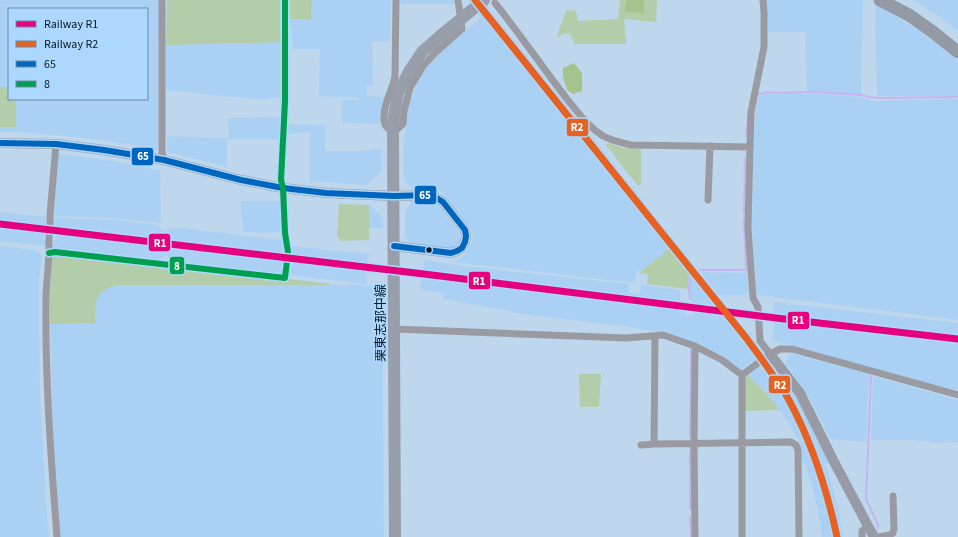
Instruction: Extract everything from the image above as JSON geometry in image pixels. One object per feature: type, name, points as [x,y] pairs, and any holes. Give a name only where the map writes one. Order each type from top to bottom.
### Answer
[{"type":"highway","points":[[880,0],[909,16],[933,32],[958,52]]},
{"type":"highway","points":[[897,0],[912,8],[958,41]]},
{"type":"main road","name":"栗東志那中線","points":[[395,537],[393,133],[398,93],[410,70],[422,52],[439,37],[492,1]]},
{"type":"street","points":[[162,0],[162,153],[164,160]]},
{"type":"street","points":[[49,253],[55,252],[285,278],[288,252],[283,188],[281,180],[285,101],[284,0]]},
{"type":"street","points":[[396,0],[395,77],[384,109],[384,123],[393,133],[403,124],[404,111],[410,88],[423,66],[462,29],[458,0]]},
{"type":"street","points":[[763,0],[764,47],[751,112],[748,228],[753,298],[758,307],[760,340],[800,393],[832,458],[874,537]]},
{"type":"street","points":[[492,1],[518,32],[551,79],[582,118],[593,129],[604,136],[618,142],[632,145],[750,147]]},
{"type":"street","points":[[0,143],[56,144],[104,150],[164,160],[241,180],[283,188],[326,193],[394,196],[428,195],[443,202],[465,230],[465,242],[462,248],[451,253],[394,246]]},
{"type":"street","points":[[56,144],[50,215],[46,299],[51,459],[57,537]]},
{"type":"street","points":[[708,200],[710,146]]},
{"type":"street","points":[[394,329],[626,338],[663,335],[695,346],[722,360],[742,375]]},
{"type":"street","points":[[654,444],[655,336]]},
{"type":"street","points":[[695,346],[695,537]]},
{"type":"street","points":[[742,375],[770,354],[780,349],[792,348],[958,395]]},
{"type":"street","points":[[742,375],[742,537]]},
{"type":"street","points":[[641,445],[791,442],[796,445],[798,450],[799,537]]},
{"type":"street","points":[[878,537],[893,533],[893,496]]},
{"type":"street","points":[[862,537],[862,531],[868,526]]},
{"type":"shaded area","points":[[0,0],[159,0],[158,150],[135,145],[76,137],[0,132]]},
{"type":"shaded area","points":[[312,0],[391,0],[390,42],[372,42],[373,85],[367,85],[367,96],[384,97],[380,124],[342,123],[342,100],[359,100],[359,98],[319,96],[320,49],[292,49],[290,19],[311,19]]},
{"type":"shaded area","points":[[401,0],[455,0],[455,4],[400,4]]},
{"type":"shaded area","points":[[468,0],[482,0],[763,352],[763,355],[742,370],[709,349],[670,334],[630,327],[514,313],[512,311],[443,299],[444,293],[420,290],[424,260],[472,267],[629,284],[629,293],[640,294],[641,285],[680,290],[680,301],[685,315],[693,315],[690,289],[690,280],[692,277],[669,249],[641,271],[636,271],[634,283],[454,262],[467,252],[472,242],[473,236],[471,229],[441,192],[431,188],[411,188],[404,180],[403,158],[406,120],[410,102],[418,81],[426,68],[438,55],[481,18]]},
{"type":"shaded area","points":[[766,0],[863,0],[861,94],[807,91],[805,32],[768,32]]},
{"type":"shaded area","points":[[913,0],[958,0],[958,31],[940,17]]},
{"type":"shaded area","points":[[875,5],[893,14],[921,32],[958,61],[958,96],[877,96]]},
{"type":"shaded area","points":[[280,42],[280,97],[258,99],[168,91],[166,88],[166,45]]},
{"type":"shaded area","points":[[768,93],[774,95],[817,94],[860,97],[874,101],[958,99],[958,320],[756,295],[752,221],[754,130],[755,114],[759,96]]},
{"type":"shaded area","points":[[280,117],[279,139],[228,139],[227,167],[167,152],[167,136],[229,138],[228,118]]},
{"type":"shaded area","points":[[289,124],[325,125],[325,151],[359,151],[381,149],[382,170],[367,185],[310,181],[310,132],[288,134]]},
{"type":"shaded area","points":[[58,154],[112,161],[160,170],[161,223],[111,218],[54,216]]},
{"type":"shaded area","points":[[429,200],[437,204],[458,231],[460,240],[455,246],[446,248],[409,243],[405,235],[405,212],[411,203],[410,201]]},
{"type":"shaded area","points":[[241,201],[280,201],[281,232],[244,232],[241,214]]},
{"type":"shaded area","points":[[369,205],[371,205],[383,219],[383,228],[369,228]]},
{"type":"shaded area","points":[[0,212],[46,217],[44,238],[45,246],[0,241]]},
{"type":"shaded area","points":[[54,218],[114,220],[159,225],[162,231],[167,231],[172,227],[281,240],[283,247],[283,274],[173,262],[168,256],[164,255],[160,260],[52,247],[55,239]]},
{"type":"shaded area","points":[[0,246],[36,250],[42,257],[39,281],[40,387],[49,537],[0,537]]},
{"type":"shaded area","points":[[291,246],[370,254],[367,263],[367,284],[289,275],[295,255]]},
{"type":"shaded area","points":[[55,255],[288,282],[288,279],[348,286],[349,284],[382,287],[384,537],[60,537],[53,445],[50,312],[52,257]]},
{"type":"shaded area","points":[[700,272],[747,273],[748,295],[719,295]]},
{"type":"shaded area","points":[[774,302],[958,323],[958,390],[932,385],[772,340],[774,333]]},
{"type":"shaded area","points":[[791,353],[869,374],[866,442],[830,439],[807,394],[785,363]]},
{"type":"shaded area","points":[[769,360],[795,392],[829,463],[824,464],[829,474],[838,508],[843,537],[822,537],[813,489],[805,463],[801,462],[802,452],[798,440],[774,402],[761,387],[751,379],[748,374]]},
{"type":"shaded area","points":[[873,376],[958,400],[958,442],[936,443],[915,440],[871,440]]},
{"type":"green space","points":[[167,0],[280,0],[280,42],[166,45]]},
{"type":"green space","points":[[290,0],[312,0],[311,19],[290,19]]},
{"type":"green space","points":[[620,0],[657,0],[656,22],[624,19],[626,44],[574,44],[570,33],[563,34],[557,38],[566,10],[576,11],[578,21],[618,19]]},
{"type":"green space","points":[[626,0],[644,0],[644,13],[625,12]]},
{"type":"green space","points":[[574,63],[582,73],[582,91],[573,94],[567,90],[563,77],[563,68]]},
{"type":"green space","points":[[0,87],[8,87],[8,100],[16,100],[16,127],[0,127]]},
{"type":"green space","points":[[608,143],[623,148],[641,149],[641,184],[638,186],[606,145]]},
{"type":"green space","points":[[339,204],[369,205],[369,240],[341,241],[337,236]]},
{"type":"green space","points":[[669,249],[690,275],[688,280],[688,289],[647,284],[648,274],[640,273]]},
{"type":"green space","points":[[55,255],[288,282],[288,279],[330,284],[119,285],[108,288],[99,295],[96,304],[95,323],[50,324],[52,257]]},
{"type":"green space","points":[[579,374],[601,374],[599,407],[580,407]]},
{"type":"green space","points":[[748,374],[780,410],[745,411],[745,378]]},
{"type":"waterway","points":[[759,94],[767,92],[815,92],[862,95],[878,98],[958,97]]},
{"type":"waterway","points":[[746,136],[748,116]]},
{"type":"waterway","points":[[744,214],[745,158]]},
{"type":"waterway","points":[[700,270],[746,270],[744,218]]},
{"type":"waterway","points":[[690,277],[690,299]]},
{"type":"waterway","points":[[690,437],[691,350]]},
{"type":"waterway","points":[[871,376],[866,499],[878,528]]},
{"type":"waterway","points":[[690,450],[690,509]]},
{"type":"waterway","points":[[690,516],[691,537]]},
{"type":"railway","points":[[475,0],[747,339],[775,378],[790,402],[806,435],[824,485],[837,537]]},
{"type":"rail line","name":"R2","points":[[475,0],[747,339],[775,378],[790,402],[806,435],[824,485],[837,537]]},
{"type":"rail line","name":"R1","points":[[0,224],[958,339]]},
{"type":"transit line","name":"8","points":[[49,253],[55,252],[285,278],[288,252],[285,233],[283,188],[281,180],[285,101],[285,0]]},
{"type":"transit line","name":"65","points":[[0,143],[56,144],[104,150],[164,160],[241,180],[283,188],[326,193],[394,196],[428,195],[443,202],[465,230],[466,236],[462,248],[451,253],[394,246]]}]
